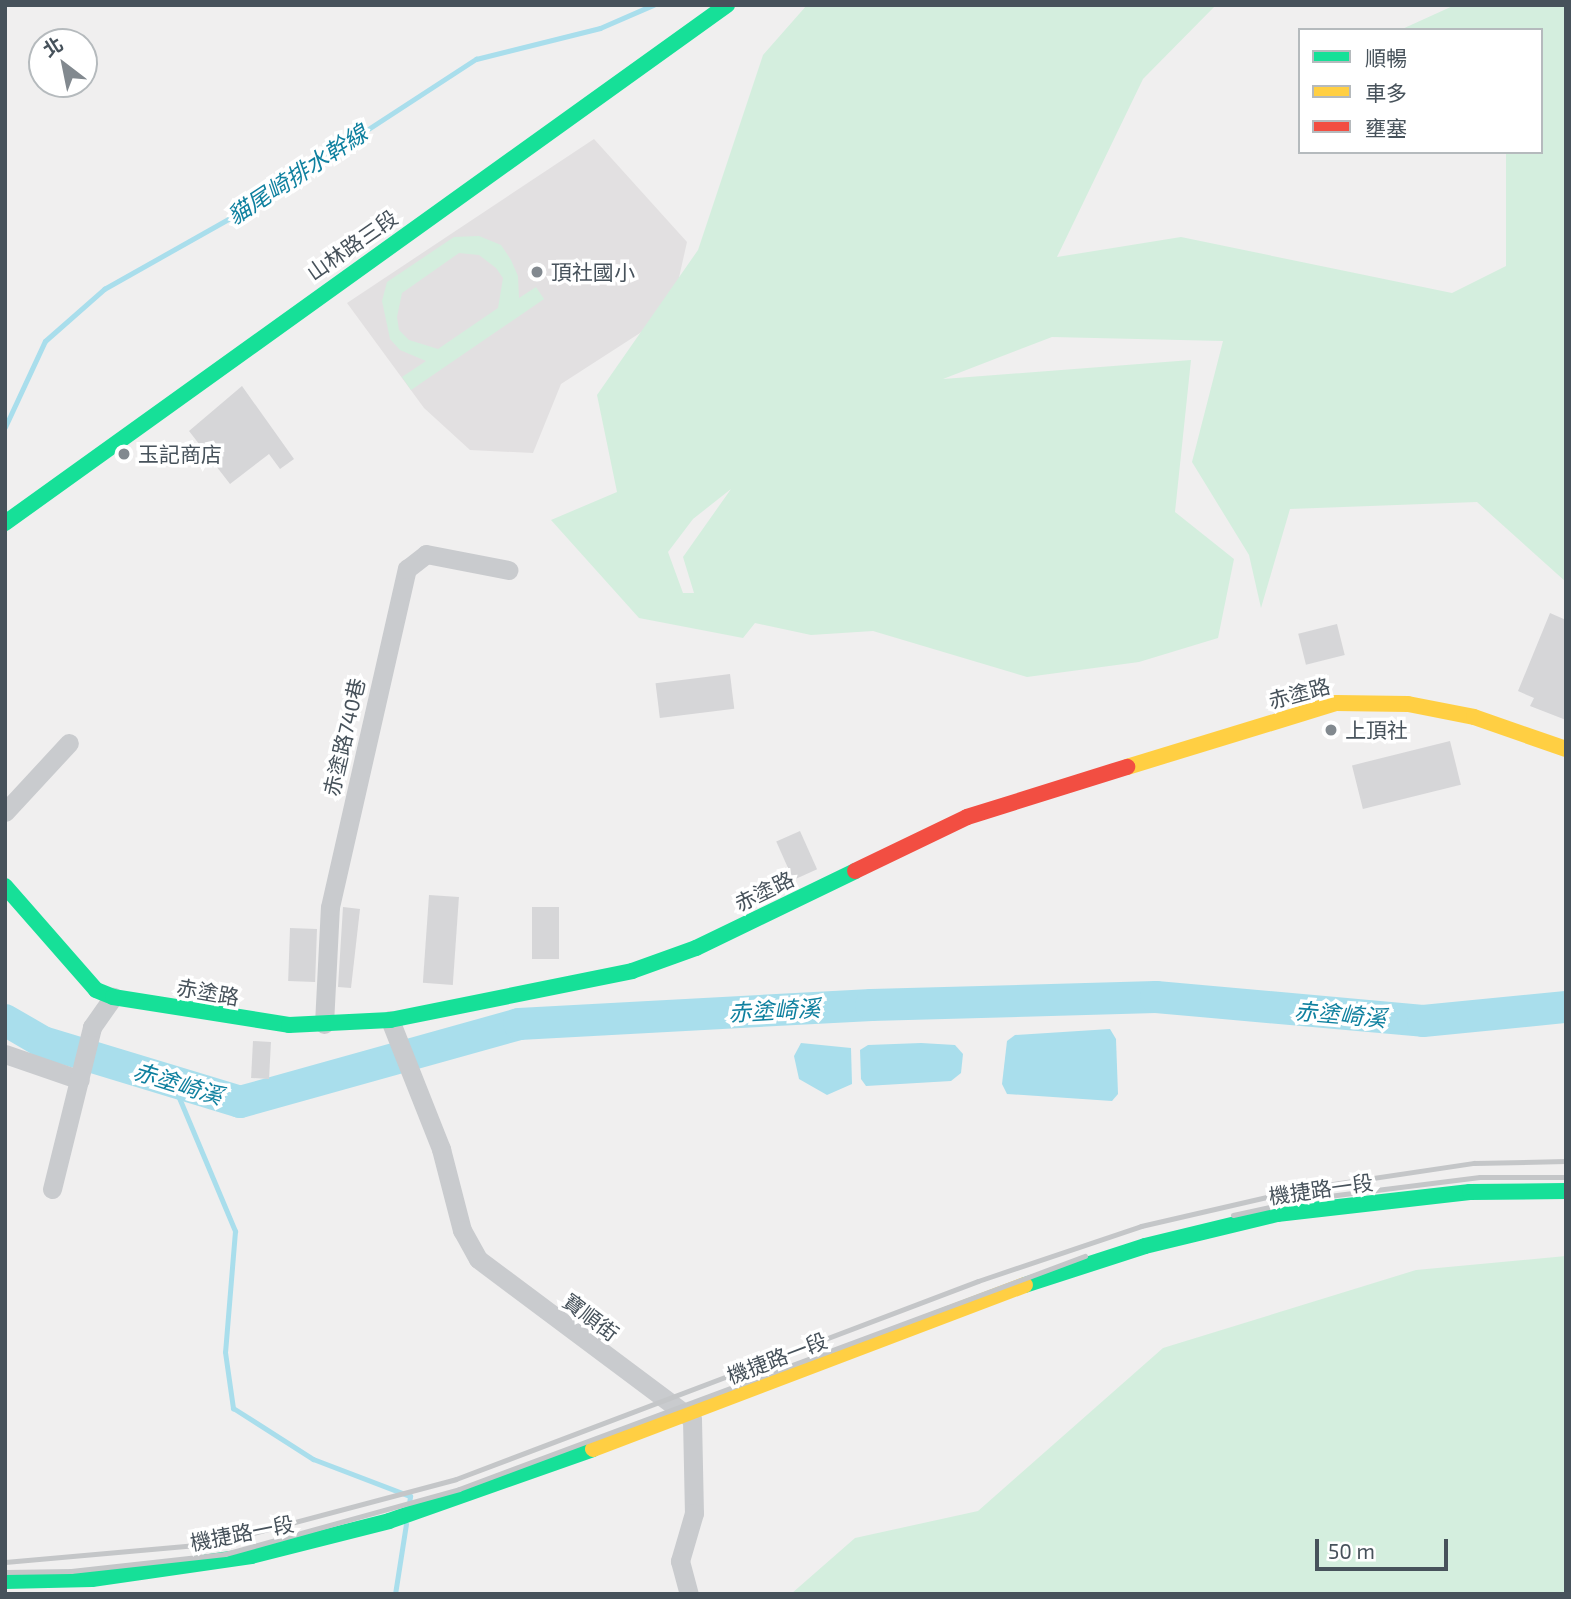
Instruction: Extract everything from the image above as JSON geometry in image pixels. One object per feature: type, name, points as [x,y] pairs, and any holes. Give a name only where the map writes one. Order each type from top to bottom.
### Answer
[{"type":"street","name":"山林路三段","points":[[5,523],[323,291],[727,5]]},
{"type":"street","name":"赤塗路740巷","points":[[324,1024],[330,907],[407,569],[426,554],[508,570]]},
{"type":"street","name":"赤塗路","points":[[5,886],[96,990],[113,996],[267,1023],[394,1028],[632,971],[696,948],[967,817],[1336,703],[1408,704],[1475,717],[1566,749]]},
{"type":"street","points":[[5,812],[69,743]]},
{"type":"street","points":[[52,1189],[92,1027],[113,996]]},
{"type":"street","name":"寶順街","points":[[394,1028],[442,1149],[462,1230],[478,1259],[688,1415]]},
{"type":"street","points":[[5,1054],[80,1076]]},
{"type":"street","name":"機捷路一段","points":[[5,1581],[92,1579],[251,1556],[395,1518],[688,1415],[1022,1286],[1145,1246],[1277,1214],[1470,1192],[1566,1191]]},
{"type":"street","points":[[688,1415],[695,1455],[694,1513],[680,1560],[689,1594]]},
{"type":"shaded area","name":"頂社國小","points":[[594,139],[687,242],[671,313],[561,384],[533,453],[470,450],[424,408],[347,303]]},
{"type":"green space","points":[[807,5],[1216,5],[1143,79],[1057,257],[1181,237],[1452,293],[1506,266],[1506,154],[1543,154],[1543,28],[1404,28],[1455,5],[1566,5],[1566,582],[1477,502],[1290,509],[1261,608],[1249,555],[1192,462],[1223,341],[1052,337],[943,379],[1191,360],[1175,512],[1234,559],[1218,638],[1139,662],[1027,677],[873,631],[811,635],[755,623],[743,638],[639,618],[551,520],[617,492],[597,395],[698,250],[763,55]],"holes":[[[731,489],[683,557],[694,593],[683,593],[668,552],[693,519]]]},
{"type":"green space","points":[[479,236],[501,245],[518,276],[519,298],[536,287],[544,299],[411,390],[402,377],[426,361],[400,350],[390,339],[382,301],[387,282],[454,237]],"holes":[[[459,253],[479,255],[496,268],[503,278],[498,308],[438,349],[409,340],[399,330],[397,317],[402,293]]]},
{"type":"green space","points":[[1566,1256],[1566,1594],[791,1594],[855,1538],[978,1511],[1163,1348],[1416,1270]]},
{"type":"water","points":[[1110,1029],[1116,1039],[1118,1094],[1112,1101],[1007,1094],[1002,1084],[1007,1041],[1015,1035]]},
{"type":"water","points":[[801,1043],[851,1048],[852,1084],[827,1095],[799,1079],[794,1056]]},
{"type":"water","points":[[868,1045],[955,1045],[963,1054],[961,1073],[951,1081],[866,1086],[861,1079],[860,1050]]},
{"type":"building","points":[[242,386],[294,459],[280,469],[269,454],[230,484],[189,431]]},
{"type":"building","points":[[1550,613],[1566,620],[1566,720],[1530,706],[1534,698],[1518,691]]},
{"type":"building","points":[[1337,624],[1345,655],[1306,665],[1298,634]]},
{"type":"building","points":[[730,674],[734,709],[660,718],[656,683]]},
{"type":"building","points":[[1450,741],[1461,785],[1363,809],[1352,765]]},
{"type":"building","points":[[800,831],[817,869],[793,880],[776,842]]},
{"type":"building","points":[[429,895],[459,897],[453,985],[423,983]]},
{"type":"building","points":[[343,907],[360,909],[351,988],[338,987]]},
{"type":"building","points":[[532,907],[559,907],[559,959],[532,959]]},
{"type":"building","points":[[290,928],[317,929],[315,982],[288,981]]},
{"type":"building","points":[[253,1041],[271,1042],[269,1079],[251,1078]]},
{"type":"waterway","name":"貓尾崎排水幹線","points":[[5,427],[45,341],[104,289],[244,210],[476,59],[600,28],[653,5]]},
{"type":"waterway","name":"赤塗崎溪","points":[[5,1020],[43,1042],[240,1102],[519,1024],[871,1005],[1156,997],[1423,1021],[1566,1007]]},
{"type":"waterway","points":[[172,1081],[235,1231],[225,1352],[233,1408],[313,1459],[410,1496],[409,1504]]},
{"type":"waterway","points":[[395,1594],[406,1524]]},
{"type":"railway","points":[[5,1562],[216,1543],[456,1479],[978,1281],[1141,1226],[1306,1188],[1474,1163],[1566,1161]]},
{"type":"railway","points":[[1233,1215],[1305,1199],[1480,1177],[1566,1177]]},
{"type":"railway","points":[[5,1572],[71,1571],[225,1554],[459,1489],[1085,1256]]},
{"type":"traffic: fast","points":[[5,523],[727,5]]},
{"type":"traffic: fast","points":[[5,886],[96,990],[113,997],[289,1025],[390,1020],[632,971],[696,948],[855,871]]},
{"type":"traffic: fast","points":[[1025,1285],[1145,1246],[1277,1214],[1470,1192],[1566,1191]]},
{"type":"traffic: fast","points":[[5,1581],[92,1579],[251,1556],[389,1521],[593,1449]]},
{"type":"traffic: slow","points":[[1127,767],[1336,703],[1408,704],[1474,717],[1566,749]]},
{"type":"traffic: slow","points":[[593,1449],[1025,1285]]},
{"type":"traffic: jam","points":[[855,871],[967,817],[1127,767]]},
{"type":"place","name":"頂社國小","points":[[537,272]]},
{"type":"place","name":"玉記商店","points":[[124,454]]},
{"type":"place","name":"上頂社","points":[[1331,730]]}]
